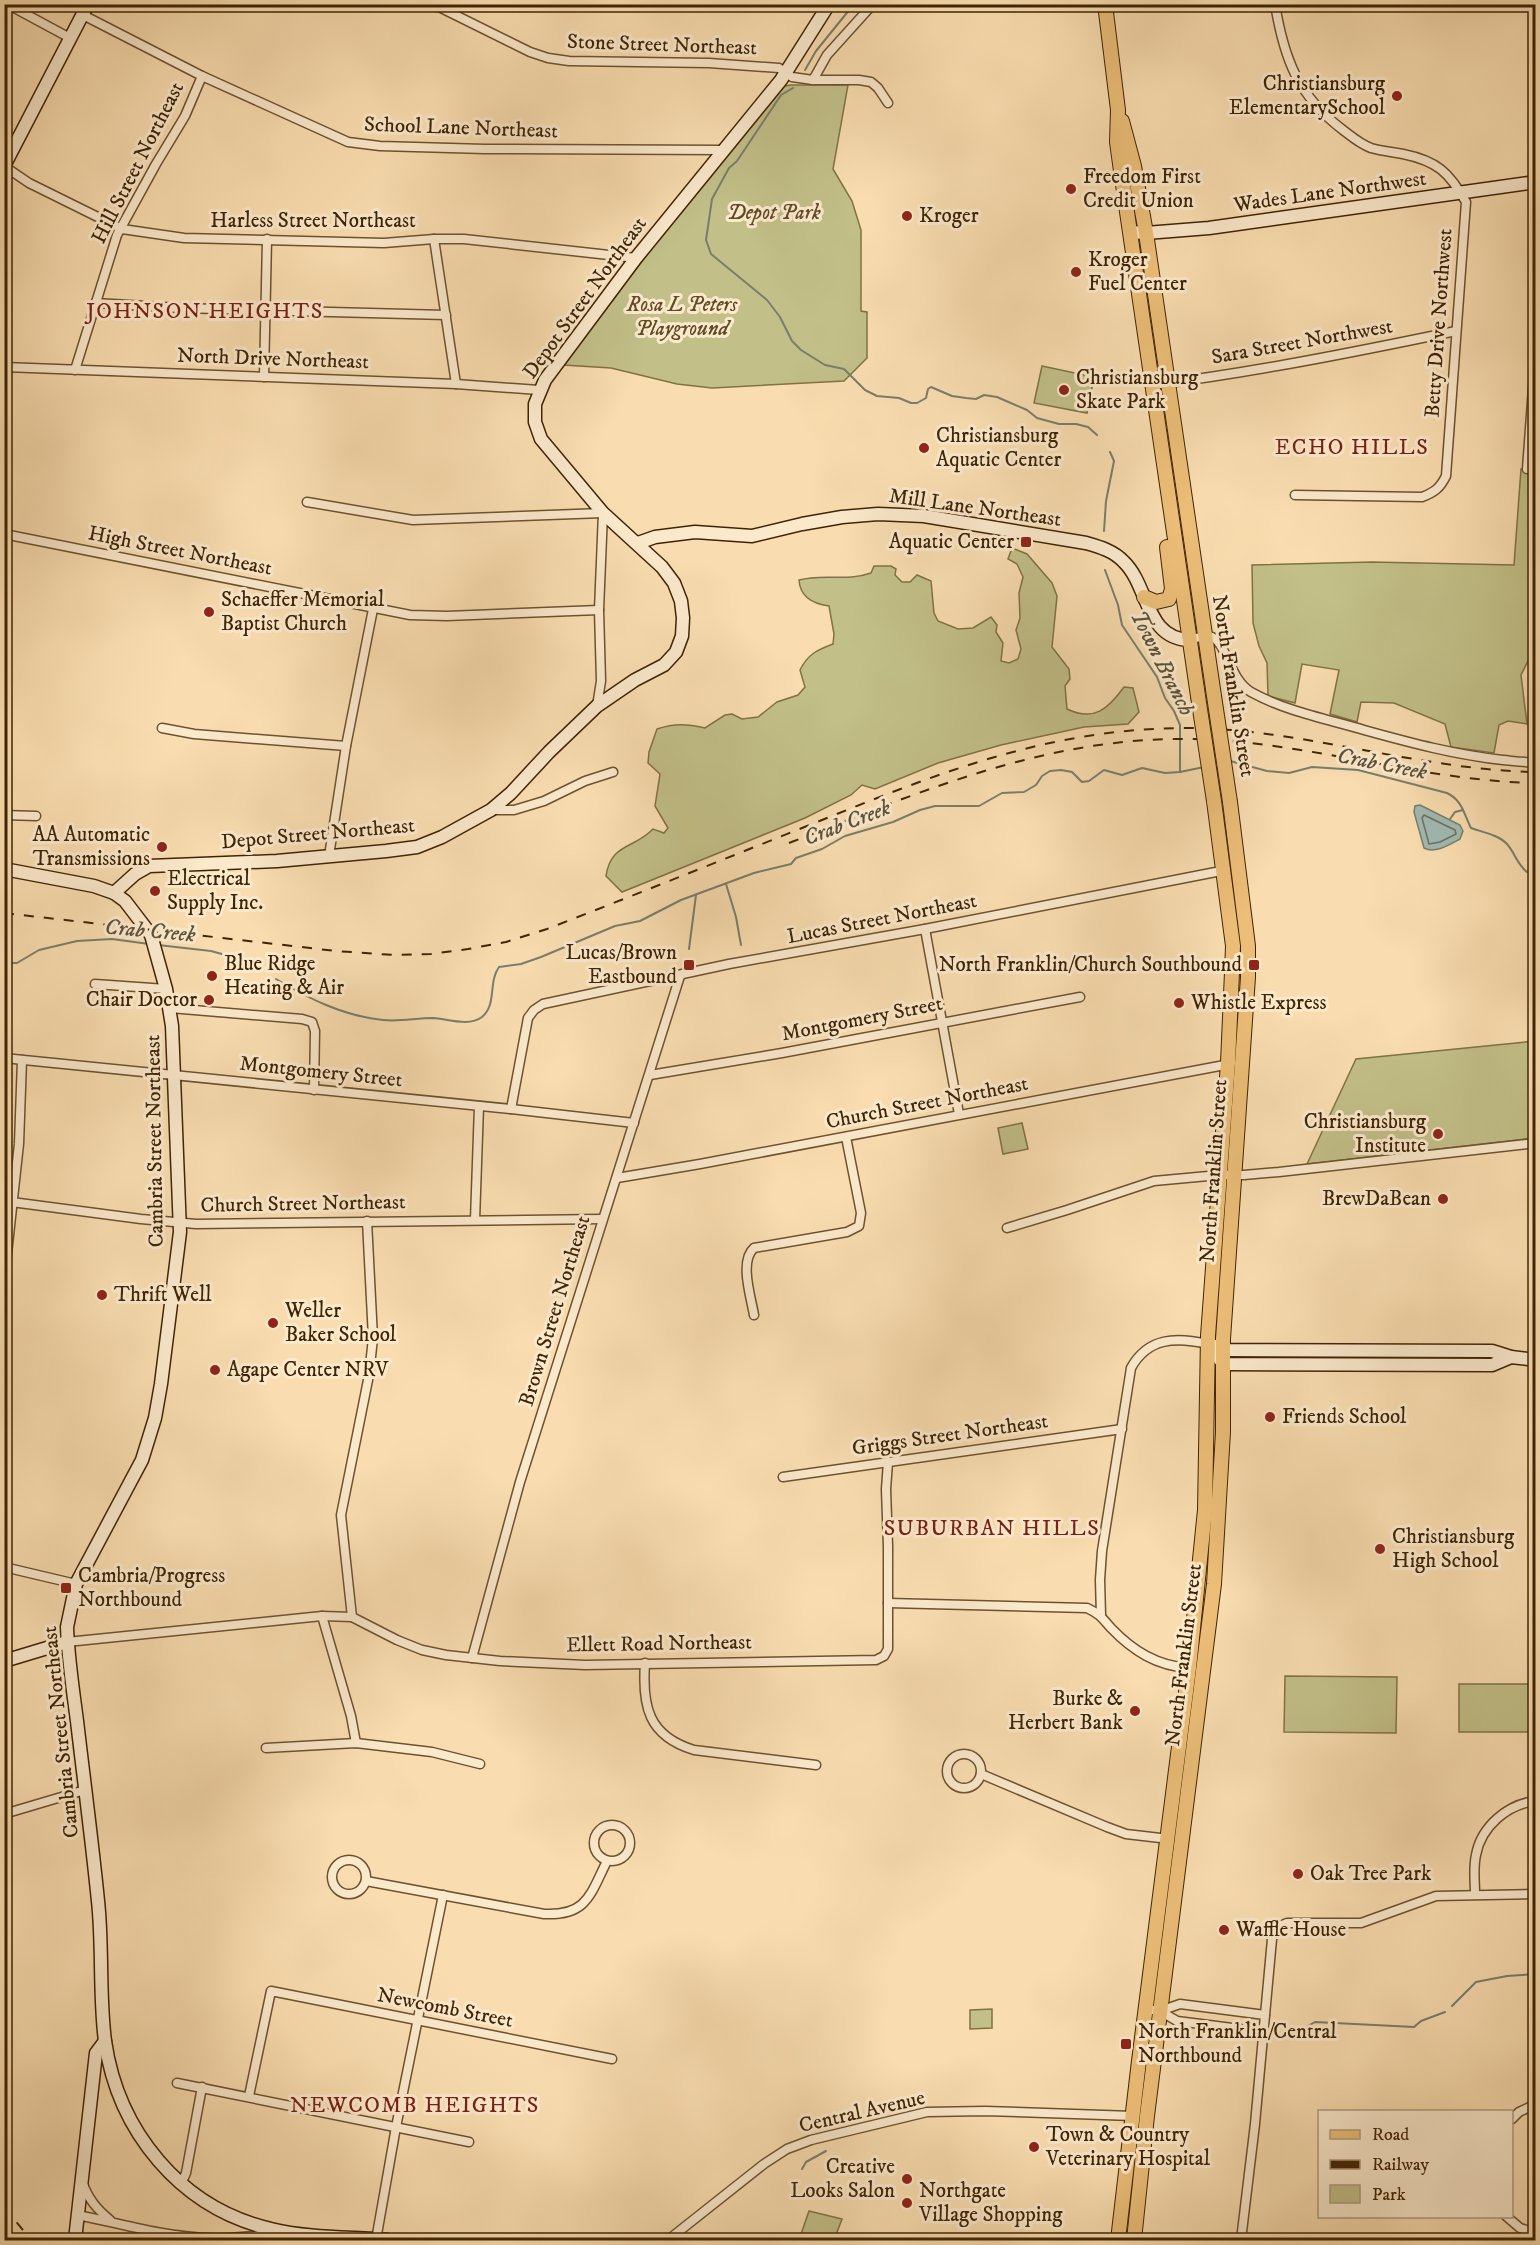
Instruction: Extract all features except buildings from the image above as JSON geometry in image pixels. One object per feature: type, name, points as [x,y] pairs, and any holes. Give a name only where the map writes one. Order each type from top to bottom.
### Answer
[{"type":"main road","name":"North Franklin Street","points":[[1105,4],[1118,110],[1118,142],[1130,232],[1214,801],[1233,946],[1228,1064],[1208,1344],[1205,1510],[1189,1668],[1167,1839],[1143,2154],[1134,2241]]},
{"type":"main road","name":"North Franklin Street","points":[[1118,110],[1134,166],[1146,233],[1230,802],[1248,965],[1223,1357],[1220,1511],[1214,1584],[1182,1840],[1133,2116],[1118,2241]]},
{"type":"main road","points":[[1144,597],[1163,602],[1169,599],[1172,593],[1166,540],[1170,504]]},
{"type":"street","points":[[7,4],[70,38]]},
{"type":"street","name":"Stone Street Northeast","points":[[433,4],[548,58],[569,61],[709,63],[779,68],[792,77],[871,82],[878,87],[888,103]]},
{"type":"street","points":[[813,80],[826,55],[873,4]]},
{"type":"street","points":[[1275,4],[1286,57],[1305,93],[1319,108],[1334,123],[1370,148],[1406,154],[1435,165],[1454,181],[1461,193]]},
{"type":"street","name":"Depot Street Northeast","points":[[114,893],[135,874],[149,866],[329,856],[417,847],[460,828],[491,810],[511,793],[597,706],[635,680],[664,665],[676,652],[682,636],[681,602],[674,583],[638,543],[603,513],[541,439],[534,413],[539,390],[636,258],[786,72],[828,5]]},
{"type":"street","points":[[4,166],[86,10]]},
{"type":"street","name":"School Lane Northeast","points":[[86,10],[202,76],[348,142],[363,145],[485,149],[723,150]]},
{"type":"street","name":"Hill Street Northeast","points":[[75,370],[117,235],[185,116],[202,76]]},
{"type":"street","name":"Harless Street Northeast","points":[[4,166],[39,188],[122,229],[184,238],[384,243],[434,239],[526,245],[636,258]]},
{"type":"street","name":"Wades Lane Northwest","points":[[1130,232],[1146,233],[1209,228],[1536,182]]},
{"type":"street","name":"Betty Drive Northwest","points":[[1295,495],[1422,497],[1434,493],[1441,487],[1446,476],[1465,222],[1466,202],[1461,193]]},
{"type":"street","points":[[264,377],[267,239]]},
{"type":"street","points":[[434,239],[456,384]]},
{"type":"street","points":[[96,303],[180,308],[446,315]]},
{"type":"street","name":"Sara Street Northwest","points":[[1153,385],[1231,375],[1456,331]]},
{"type":"street","points":[[1527,469],[1536,347]]},
{"type":"street","name":"North Drive Northeast","points":[[4,367],[456,384],[539,390]]},
{"type":"street","points":[[307,502],[413,520],[603,513],[599,610],[601,681],[597,706]]},
{"type":"street","name":"Mill Lane Northeast","points":[[638,543],[656,537],[695,532],[752,536],[842,517],[878,514],[924,516],[1086,543],[1105,549],[1124,561],[1131,570],[1158,626],[1181,640],[1190,640]]},
{"type":"street","name":"High Street Northeast","points":[[4,534],[410,615],[447,616],[599,610]]},
{"type":"street","points":[[329,856],[346,746],[373,609]]},
{"type":"street","points":[[1190,640],[1204,636],[1218,641],[1234,674],[1244,688],[1264,699],[1432,749],[1472,757],[1536,762]]},
{"type":"street","points":[[162,728],[194,734],[346,746]]},
{"type":"street","points":[[491,810],[514,810],[544,801],[585,781],[613,772]]},
{"type":"street","points":[[4,815],[36,816]]},
{"type":"street","name":"Lucas Street Northeast","points":[[511,1108],[528,1018],[543,1004],[729,964],[925,929],[1238,868]]},
{"type":"street","points":[[4,869],[94,886],[114,893]]},
{"type":"street","name":"Cambria Street Northeast","points":[[114,893],[125,901],[142,920],[154,945],[170,1008],[175,1075],[180,1223],[164,1368],[148,1442],[132,1480],[76,1584],[69,1612],[68,1642],[98,1903],[105,2041],[113,2079],[135,2129],[154,2157],[200,2199],[224,2213],[254,2225],[283,2232],[382,2240]]},
{"type":"street","points":[[925,929],[959,1114]]},
{"type":"street","name":"Brown Street Northeast","points":[[472,1658],[520,1482],[680,976]]},
{"type":"street","points":[[95,984],[166,989]]},
{"type":"street","name":"Montgomery Street","points":[[650,1075],[782,1053],[1080,997]]},
{"type":"street","points":[[170,1008],[302,1019],[312,1022],[315,1031],[314,1090]]},
{"type":"street","name":"Montgomery Street","points":[[4,1058],[511,1108],[634,1124]]},
{"type":"street","points":[[4,1281],[9,1201],[19,1144],[21,1060]]},
{"type":"street","name":"Church Street Northeast","points":[[617,1178],[1228,1064],[1243,1064]]},
{"type":"street","points":[[475,1220],[479,1106]]},
{"type":"street","points":[[754,1315],[746,1264],[754,1248],[847,1232],[859,1226],[861,1213],[846,1137]]},
{"type":"street","points":[[1007,1228],[1154,1181],[1289,1171],[1536,1143]]},
{"type":"street","name":"Church Street Northeast","points":[[9,1201],[180,1223],[208,1224],[602,1219]]},
{"type":"street","points":[[352,1617],[341,1515],[369,1375],[372,1338],[368,1221]]},
{"type":"street","points":[[1101,1615],[1100,1580],[1103,1541],[1128,1380],[1131,1368],[1144,1349],[1156,1343],[1171,1340],[1208,1344],[1223,1357],[1492,1365],[1511,1357],[1536,1360]]},
{"type":"street","name":"Griggs Street Northeast","points":[[783,1477],[1122,1430]]},
{"type":"street","name":"Ellett Road Northeast","points":[[68,1642],[322,1616],[352,1617],[397,1641],[422,1650],[472,1658],[585,1665],[876,1660],[884,1656],[888,1649],[886,1489],[888,1462]]},
{"type":"street","points":[[4,1567],[76,1584]]},
{"type":"street","points":[[888,1603],[1087,1608],[1101,1615],[1111,1628],[1144,1656],[1171,1666],[1189,1668]]},
{"type":"street","points":[[322,1616],[351,1716],[356,1743]]},
{"type":"street","points":[[4,1661],[68,1642]]},
{"type":"street","points":[[645,1663],[644,1683],[647,1709],[654,1724],[665,1737],[678,1745],[694,1750],[816,1765]]},
{"type":"street","points":[[267,1748],[356,1743],[432,1752],[480,1764]]},
{"type":"street","points":[[956,1755],[970,1755],[977,1761],[981,1774],[973,1785],[960,1788],[953,1785],[948,1777],[948,1763],[956,1755]]},
{"type":"street","points":[[981,1774],[1126,1834],[1182,1840]]},
{"type":"street","points":[[4,1814],[85,1790]]},
{"type":"street","points":[[1475,1894],[1476,1854],[1483,1835],[1499,1816],[1509,1809],[1536,1801]]},
{"type":"street","points":[[608,1826],[617,1826],[625,1830],[630,1837],[629,1851],[620,1860],[607,1861],[596,1852],[595,1838],[600,1830],[608,1826]]},
{"type":"street","points":[[350,1859],[363,1866],[366,1881],[357,1892],[342,1893],[335,1888],[331,1875],[337,1863],[350,1859]]},
{"type":"street","points":[[366,1881],[544,1914],[561,1915],[575,1911],[586,1901],[607,1861]]},
{"type":"street","points":[[1241,2241],[1272,1939],[1276,1928],[1281,1924],[1361,1923],[1436,1896],[1536,1894]]},
{"type":"street","points":[[382,2240],[396,2127],[443,1895]]},
{"type":"street","name":"Newcomb Street","points":[[249,2096],[271,1991],[612,2059]]},
{"type":"street","points":[[1153,2010],[1180,2004],[1265,2015]]},
{"type":"street","points":[[1153,2010],[1177,2021],[1264,2032]]},
{"type":"street","points":[[75,2241],[96,2053],[105,2041]]},
{"type":"street","points":[[177,2083],[469,2142]]},
{"type":"street","points":[[181,2184],[186,2173],[202,2087]]},
{"type":"street","points":[[1513,2118],[1536,2104]]},
{"type":"street","name":"Central Avenue","points":[[668,2241],[764,2164],[787,2149],[812,2140],[927,2112],[985,2111],[1133,2116]]},
{"type":"street","points":[[81,2181],[88,2199],[113,2222]]},
{"type":"street","points":[[78,2215],[174,2235],[209,2238],[244,2238],[283,2232]]},
{"type":"street","points":[[1507,2218],[1520,2228],[1536,2233]]},
{"type":"green space","points":[[848,85],[833,169],[852,201],[861,230],[861,311],[867,312],[867,358],[844,381],[712,388],[677,384],[611,368],[564,365],[669,225],[778,93],[785,86]]},
{"type":"green space","name":"Christiansburg Skate Park","points":[[1042,366],[1094,377],[1087,413],[1034,403]]},
{"type":"green space","points":[[1521,469],[1535,470],[1535,651],[1521,675],[1527,724],[1508,721],[1499,725],[1494,753],[1451,747],[1445,724],[1394,703],[1361,702],[1357,722],[1330,714],[1339,670],[1302,664],[1295,703],[1268,696],[1267,663],[1259,646],[1253,623],[1252,565],[1372,562],[1514,565]]},
{"type":"green space","points":[[1012,548],[1027,554],[1052,583],[1057,596],[1052,647],[1069,669],[1070,679],[1065,686],[1067,709],[1077,713],[1093,714],[1112,702],[1124,687],[1133,688],[1139,712],[1128,724],[1084,727],[1001,745],[938,763],[875,789],[862,785],[851,795],[805,818],[622,892],[606,876],[609,865],[618,852],[653,829],[664,833],[668,828],[655,806],[660,774],[648,763],[649,752],[657,729],[681,725],[705,728],[725,715],[732,714],[742,719],[758,717],[777,702],[798,695],[805,687],[800,670],[814,653],[833,644],[834,634],[829,606],[809,599],[802,591],[799,580],[817,577],[862,576],[871,573],[874,566],[891,566],[896,569],[895,575],[902,582],[910,582],[917,575],[931,581],[934,613],[938,621],[958,629],[973,628],[991,617],[997,625],[996,632],[1003,643],[1001,661],[1009,663],[1018,659],[1021,649],[1016,630],[1020,618],[1019,593],[1023,577],[1017,564],[1008,559]]},
{"type":"green space","points":[[1535,1041],[1535,1138],[1307,1164],[1356,1059]]},
{"type":"green space","points":[[1022,1123],[1028,1149],[1003,1154],[998,1128]]},
{"type":"green space","points":[[1285,1676],[1397,1677],[1396,1733],[1284,1732]]},
{"type":"green space","points":[[1459,1684],[1535,1684],[1535,1732],[1459,1732]]},
{"type":"green space","points":[[992,2009],[992,2028],[970,2029],[970,2010]]},
{"type":"green space","points":[[809,2211],[842,2219],[834,2240],[799,2240]]},
{"type":"water","points":[[1420,805],[1460,825],[1463,831],[1460,839],[1433,850],[1424,848],[1414,812],[1415,806]]},
{"type":"waterway","name":"Town Branch","points":[[805,70],[816,51],[854,4]]},
{"type":"waterway","name":"Town Branch","points":[[793,88],[781,95],[737,161],[729,168],[712,199],[706,240],[711,254],[767,300],[780,317],[792,341],[801,350],[825,365],[844,369],[865,390],[877,396],[899,398],[917,403],[926,398],[928,389],[931,387],[952,396],[976,399],[984,395],[997,397],[1027,410],[1037,418],[1059,424],[1088,427],[1097,435]]},
{"type":"waterway","name":"Town Branch","points":[[1104,531],[1106,501],[1114,461],[1110,452]]},
{"type":"waterway","name":"Town Branch","points":[[1105,570],[1118,605],[1122,625],[1157,677],[1165,698],[1180,725],[1180,772]]},
{"type":"waterway","name":"Crab Creek","points":[[1230,761],[1267,771],[1289,773],[1312,767],[1358,770],[1447,793],[1459,803],[1471,828],[1504,841],[1527,872],[1536,869]]},
{"type":"waterway","name":"Crab Creek","points":[[276,979],[301,993],[354,1015],[395,1021],[433,1018],[471,1022],[487,1012],[499,967],[521,964],[541,957],[615,926],[640,921],[681,900],[754,873],[791,864],[796,858],[822,849],[845,836],[893,822],[935,806],[979,806],[1002,793],[1024,792],[1036,785],[1042,776],[1050,771],[1072,772],[1082,782],[1089,781],[1104,770],[1122,775],[1142,768],[1165,773],[1204,767]]},
{"type":"waterway","name":"Crab Creek","points":[[1450,819],[1455,812],[1463,810]]},
{"type":"waterway","points":[[726,884],[736,917],[741,945]]},
{"type":"waterway","points":[[689,949],[696,895]]},
{"type":"waterway","name":"Crab Creek","points":[[4,963],[17,963],[39,950],[77,941],[112,939],[149,944]]},
{"type":"waterway","name":"Crab Creek","points":[[158,945],[211,951],[247,961],[257,970]]},
{"type":"waterway","points":[[1452,2006],[1476,1982],[1507,1976],[1536,1974]]},
{"type":"waterway","points":[[1299,2037],[1306,2027],[1315,2022],[1414,2027],[1421,2021],[1445,2012]]},
{"type":"waterway","points":[[802,2169],[806,2162],[826,2151]]},
{"type":"railway","points":[[4,913],[336,951],[394,955],[431,954],[506,942],[547,929],[941,774],[987,759],[1082,737],[1131,730],[1183,728],[1227,730],[1316,741],[1447,764],[1492,770],[1536,772]]},
{"type":"railway","points":[[789,843],[897,801],[1004,765],[1058,752],[1114,743],[1171,739],[1231,741],[1269,745],[1459,777],[1536,783]]},
{"type":"railway","points":[[4,2207],[31,2240]]},
{"type":"place","name":"Christiansburg ElementarySchool","points":[[1397,96]]},
{"type":"place","name":"Freedom First Credit Union","points":[[1071,189]]},
{"type":"place","name":"Kroger","points":[[907,216]]},
{"type":"place","name":"Kroger Fuel Center","points":[[1076,272]]},
{"type":"place","name":"Christiansburg Skate Park","points":[[1064,390]]},
{"type":"place","name":"Christiansburg Aquatic Center","points":[[924,448]]},
{"type":"place","name":"Aquatic Center","points":[[1026,542]]},
{"type":"place","name":"Schaeffer Memorial Baptist Church","points":[[209,612]]},
{"type":"place","name":"AA Automatic Transmissions","points":[[162,847]]},
{"type":"place","name":"Electrical Supply Inc.","points":[[155,891]]},
{"type":"place","name":"Lucas/Brown Eastbound","points":[[689,965]]},
{"type":"place","name":"North Franklin/Church Southbound","points":[[1254,965]]},
{"type":"place","name":"Blue Ridge Heating & Air","points":[[212,976]]},
{"type":"place","name":"Chair Doctor","points":[[209,1000]]},
{"type":"place","name":"Whistle Express","points":[[1179,1003]]},
{"type":"place","name":"Christiansburg Institute","points":[[1438,1134]]},
{"type":"place","name":"BrewDaBean","points":[[1443,1199]]},
{"type":"place","name":"Thrift Well","points":[[102,1295]]},
{"type":"place","name":"Weller Baker School","points":[[273,1323]]},
{"type":"place","name":"Agape Center NRV","points":[[215,1370]]},
{"type":"place","name":"Friends School","points":[[1270,1417]]},
{"type":"place","name":"Christiansburg High School","points":[[1380,1549]]},
{"type":"place","name":"Cambria/Progress Northbound","points":[[66,1588]]},
{"type":"place","name":"Burke & Herbert Bank","points":[[1135,1711]]},
{"type":"place","name":"Oak Tree Park","points":[[1298,1874]]},
{"type":"place","name":"Waffle House","points":[[1224,1930]]},
{"type":"place","name":"North Franklin/Central Northbound","points":[[1126,2044]]},
{"type":"place","name":"Town & Country Veterinary Hospital","points":[[1034,2147]]},
{"type":"place","name":"Creative Looks Salon","points":[[907,2179]]},
{"type":"place","name":"Northgate Village Shopping","points":[[907,2203]]},
{"type":"district","name":"JOHNSON HEIGHTS","points":[[205,311]]},
{"type":"district","name":"ECHO HILLS","points":[[1352,447]]},
{"type":"district","name":"SUBURBAN HILLS","points":[[992,1528]]},
{"type":"district","name":"NEWCOMB HEIGHTS","points":[[415,2105]]},
{"type":"park label","name":"Depot Park","points":[[774,213]]},
{"type":"park label","name":"Rosa L Peters Playground","points":[[682,317]]}]
